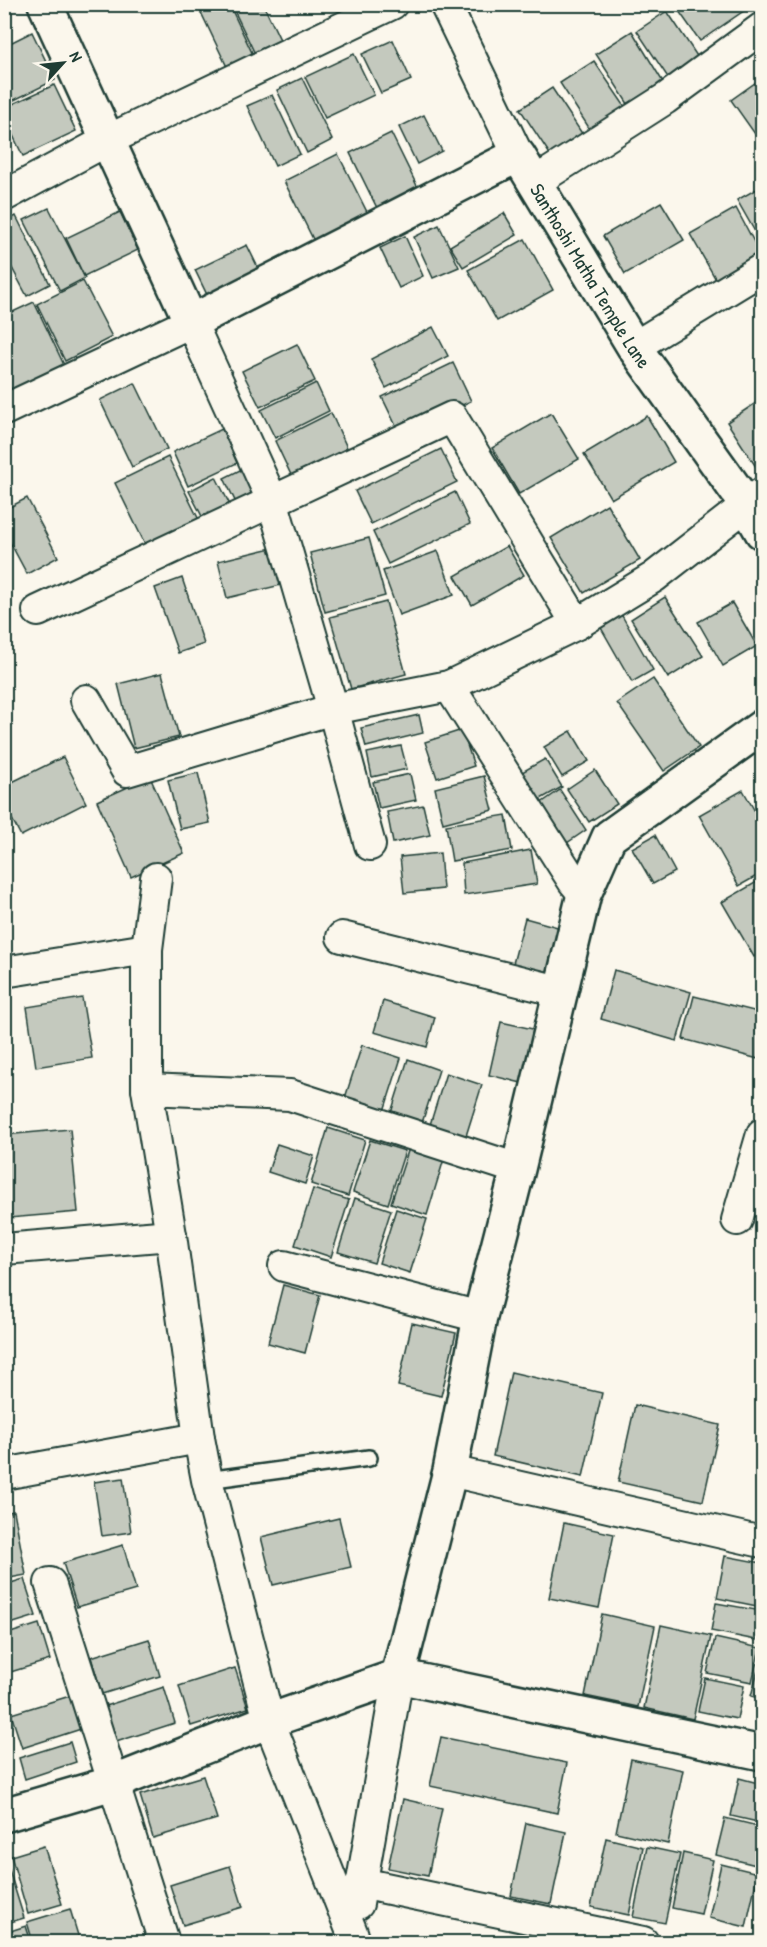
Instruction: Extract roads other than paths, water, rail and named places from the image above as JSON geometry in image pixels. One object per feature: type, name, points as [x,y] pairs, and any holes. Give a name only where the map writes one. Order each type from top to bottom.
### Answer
[{"type":"street","points":[[45,4],[272,500],[370,845]]},
{"type":"street","points":[[4,196],[108,140],[392,4]]},
{"type":"street","name":"Santhoshi Matha Temple Lane","points":[[445,4],[527,168],[634,347],[754,499],[762,532]]},
{"type":"street","points":[[4,410],[527,168],[665,99],[762,28]]},
{"type":"street","points":[[634,347],[762,269]]},
{"type":"street","points":[[38,611],[452,417],[577,624]]},
{"type":"street","points":[[86,700],[127,771],[333,709],[449,686],[577,624],[654,577],[754,499]]},
{"type":"street","points":[[449,686],[573,881],[584,894]]},
{"type":"street","points":[[352,1939],[398,1676],[450,1471],[480,1317],[584,894],[609,837],[762,727]]},
{"type":"street","points":[[156,878],[147,949],[147,1089],[171,1235],[199,1438],[207,1480],[269,1721],[352,1939]]},
{"type":"street","points":[[342,937],[559,992]]},
{"type":"street","points":[[4,972],[147,949]]},
{"type":"street","points":[[147,1089],[290,1095],[518,1169]]},
{"type":"street","points":[[737,1220],[762,1134]]},
{"type":"street","points":[[4,1249],[171,1235]]},
{"type":"street","points":[[284,1266],[480,1317]]},
{"type":"street","points":[[4,1474],[199,1438]]},
{"type":"street","points":[[450,1471],[762,1542]]},
{"type":"street","points":[[50,1583],[164,1942]]},
{"type":"street","points":[[4,1815],[113,1783],[269,1721],[398,1676],[762,1753]]},
{"type":"street","points":[[361,1883],[643,1942]]},
{"type":"lane","points":[[207,1480],[369,1458]]}]
